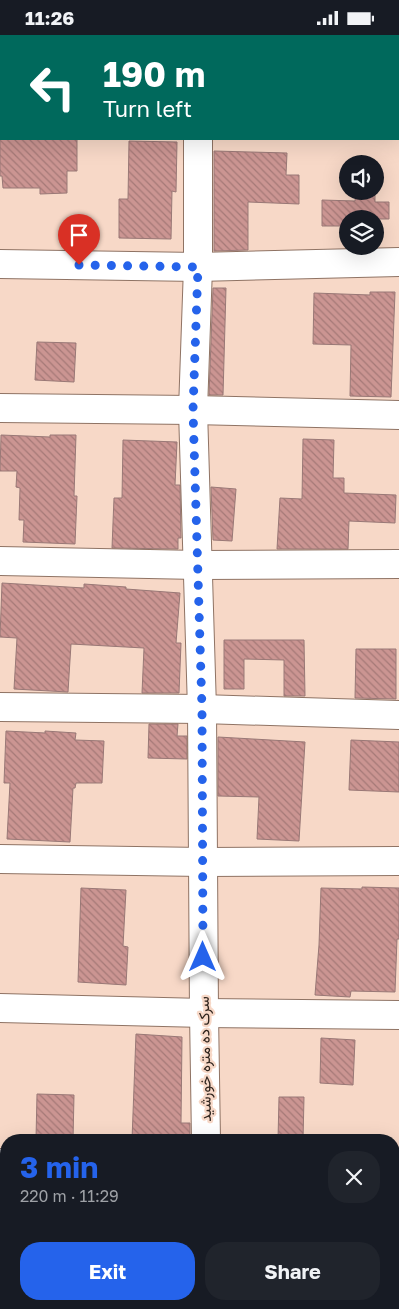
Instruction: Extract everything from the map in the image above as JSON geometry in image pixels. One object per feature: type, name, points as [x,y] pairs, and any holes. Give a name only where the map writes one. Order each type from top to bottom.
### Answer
[{"type":"street","name":"سرک ده متره خورشید","points":[[198,140],[198,267],[193,410],[202,709],[206,1134]]},
{"type":"street","points":[[0,264],[198,267],[399,262]]},
{"type":"street","points":[[0,408],[399,415]]},
{"type":"street","points":[[0,561],[198,565],[399,564]]},
{"type":"street","points":[[0,707],[202,709],[399,715]]},
{"type":"street","points":[[0,859],[202,862],[399,861]]},
{"type":"street","points":[[0,1008],[399,1015]]},
{"type":"building","points":[[0,140],[77,140],[77,171],[67,171],[67,193],[40,194],[40,188],[3,188],[2,176],[0,176]]},
{"type":"building","points":[[129,141],[177,142],[176,192],[172,191],[171,239],[119,238],[119,199],[128,199]]},
{"type":"building","points":[[214,151],[287,153],[286,175],[299,175],[299,204],[248,202],[248,250],[214,251]]},
{"type":"building","points":[[322,200],[375,200],[375,202],[389,202],[389,219],[384,219],[384,210],[339,210],[339,226],[322,226]]},
{"type":"building","points":[[213,288],[226,288],[223,395],[209,395]]},
{"type":"building","points":[[370,292],[395,292],[391,397],[350,396],[351,345],[313,344],[314,293],[370,295]]},
{"type":"building","points":[[37,342],[76,343],[74,382],[35,380]]},
{"type":"building","points":[[1,435],[50,437],[50,435],[76,435],[74,496],[77,496],[75,544],[23,542],[24,520],[19,520],[20,488],[16,487],[17,471],[0,471]]},
{"type":"building","points":[[303,439],[334,440],[333,478],[344,478],[344,493],[396,495],[395,523],[349,521],[348,549],[277,549],[280,498],[302,499]]},
{"type":"building","points":[[123,440],[177,442],[175,485],[180,485],[181,538],[178,538],[178,549],[112,548],[114,498],[122,498]]},
{"type":"building","points":[[211,487],[236,489],[232,541],[213,540]]},
{"type":"building","points":[[2,583],[84,588],[84,584],[180,593],[176,643],[181,643],[179,693],[142,693],[144,648],[71,644],[68,692],[14,689],[17,638],[0,637]]},
{"type":"building","points":[[224,640],[304,640],[305,696],[284,696],[284,660],[244,659],[244,689],[224,689]]},
{"type":"building","points":[[356,649],[396,649],[396,699],[355,698]]},
{"type":"building","points":[[149,724],[178,724],[177,736],[187,736],[187,759],[148,758]]},
{"type":"building","points":[[6,731],[76,733],[75,740],[104,741],[102,783],[76,783],[75,788],[73,788],[70,842],[7,839],[10,783],[4,783]]},
{"type":"building","points":[[218,737],[305,742],[299,841],[257,839],[259,797],[218,796]]},
{"type":"building","points":[[351,740],[399,742],[399,792],[349,790]]},
{"type":"building","points":[[362,887],[399,888],[399,939],[397,939],[395,992],[351,991],[350,997],[315,995],[321,888],[362,889]]},
{"type":"building","points":[[81,888],[126,890],[123,946],[128,947],[126,985],[78,982]]},
{"type":"building","points":[[136,1034],[182,1037],[181,1123],[190,1123],[190,1134],[132,1134]]},
{"type":"building","points":[[321,1038],[355,1040],[353,1085],[320,1083]]},
{"type":"building","points":[[37,1094],[74,1095],[73,1134],[36,1134]]},
{"type":"building","points":[[279,1097],[304,1097],[303,1134],[278,1134]]},
{"type":"route","points":[[79,265],[198,267],[193,410],[202,709],[203,957]]}]
